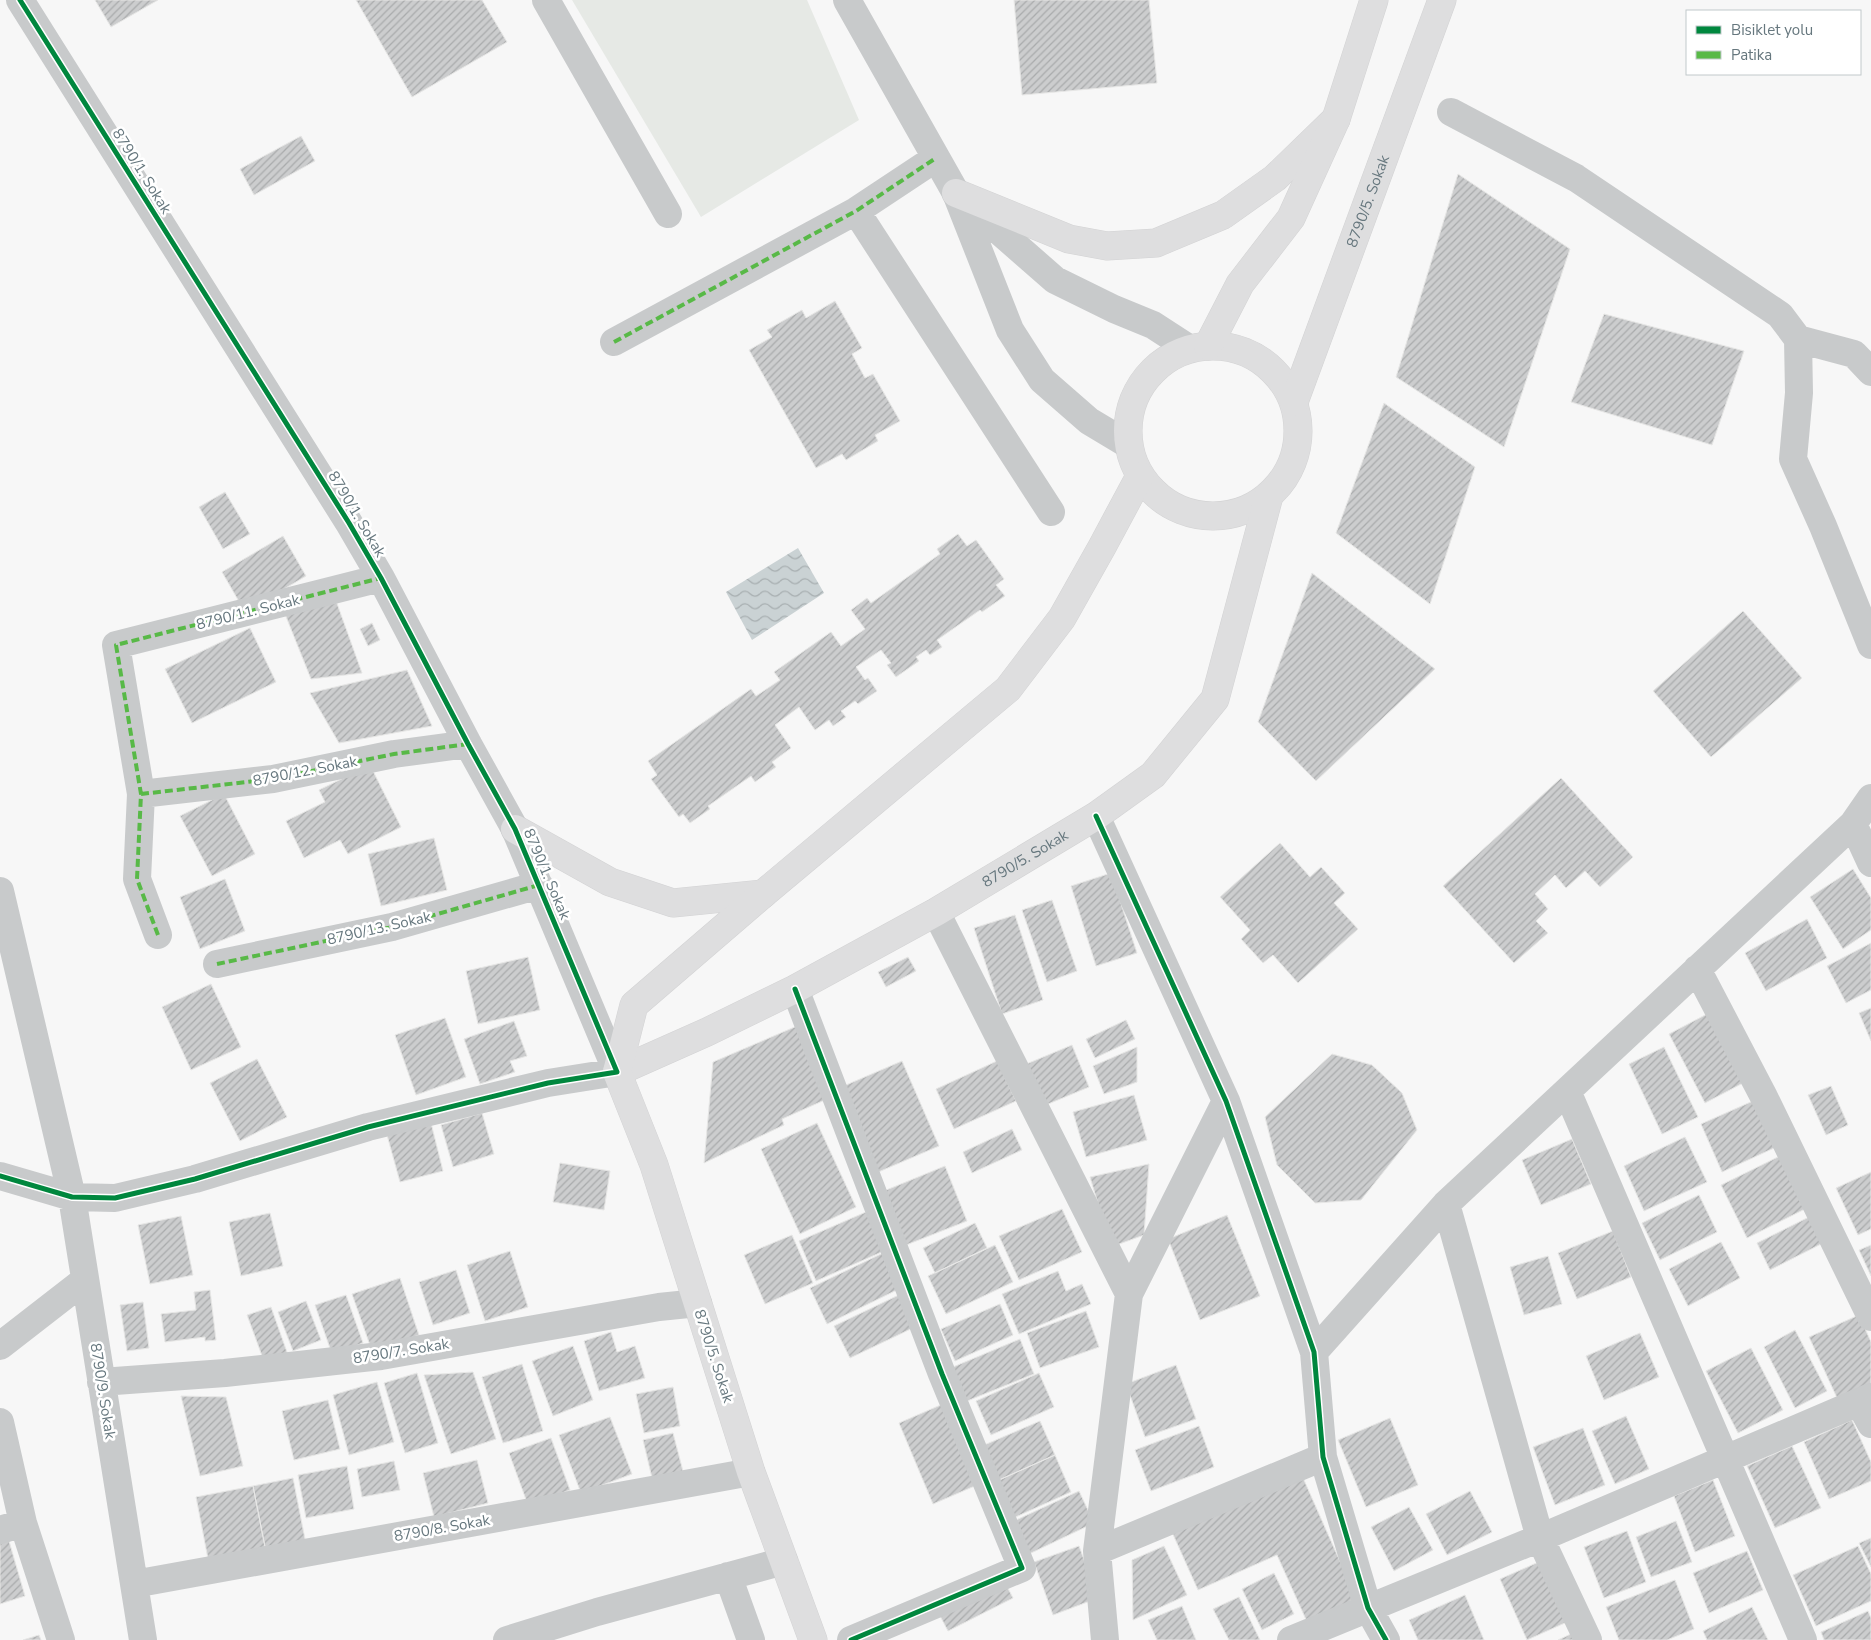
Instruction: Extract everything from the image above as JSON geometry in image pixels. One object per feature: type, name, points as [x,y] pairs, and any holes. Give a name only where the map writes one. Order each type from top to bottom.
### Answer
[{"type":"main road","points":[[1199,347],[1240,284],[1291,218],[1336,118],[1374,0]]},
{"type":"main road","name":"8790/5. Sokak","points":[[1294,402],[1442,0]]},
{"type":"main road","points":[[956,193],[1069,239],[1107,246],[1156,243],[1223,215],[1275,178],[1336,118]]},
{"type":"main road","name":"8790/5. Sokak","points":[[1199,347],[1235,348],[1261,360],[1281,378],[1294,402],[1298,436],[1290,470],[1268,496],[1251,508],[1231,514],[1203,516],[1189,513],[1170,505],[1153,493],[1140,476],[1132,461],[1128,445],[1128,420],[1135,396],[1148,375],[1167,359],[1199,347]]},
{"type":"main road","points":[[617,1072],[634,1005],[763,894],[1008,689],[1062,618],[1140,476]]},
{"type":"main road","name":"8790/5. Sokak","points":[[813,1640],[751,1472],[654,1164],[617,1072],[707,1032],[795,989],[936,912],[1096,816],[1154,775],[1215,699],[1268,496]]},
{"type":"main road","points":[[515,829],[610,882],[673,903],[763,894]]},
{"type":"street","name":"8790/1. Sokak","points":[[20,0],[338,506],[381,578],[515,829],[617,1072]]},
{"type":"street","points":[[546,0],[668,214]]},
{"type":"street","points":[[846,0],[956,193],[1010,330],[1042,380],[1089,421],[1128,445]]},
{"type":"street","points":[[1451,112],[1576,178],[1780,315],[1798,339],[1799,393],[1793,459],[1823,526],[1871,645]]},
{"type":"street","points":[[614,342],[856,211],[936,158]]},
{"type":"street","points":[[956,193],[1055,280],[1199,347]]},
{"type":"street","points":[[856,211],[1051,512]]},
{"type":"street","points":[[1798,339],[1854,354],[1871,372]]},
{"type":"street","name":"8790/11. Sokak","points":[[141,794],[116,645],[381,578]]},
{"type":"street","name":"8790/12. Sokak","points":[[141,794],[273,780],[394,754],[468,744]]},
{"type":"street","points":[[141,794],[137,879],[158,935]]},
{"type":"street","points":[[1314,1352],[1446,1204],[1853,824],[1871,798]]},
{"type":"street","points":[[1096,816],[1226,1101],[1314,1352],[1322,1457],[1368,1608],[1386,1640]]},
{"type":"street","points":[[1853,824],[1871,863]]},
{"type":"street","name":"8790/13. Sokak","points":[[217,964],[392,927],[539,885]]},
{"type":"street","name":"8790/9. Sokak","points":[[0,891],[72,1198],[144,1640]]},
{"type":"street","points":[[936,912],[1129,1294]]},
{"type":"street","points":[[1697,969],[1764,1097],[1871,1317]]},
{"type":"street","points":[[795,989],[942,1374],[1022,1568],[852,1640]]},
{"type":"street","points":[[0,1176],[72,1198],[115,1198],[194,1179],[386,1122],[548,1083],[617,1072]]},
{"type":"street","points":[[1567,1091],[1803,1640]]},
{"type":"street","points":[[1104,1640],[1097,1551],[1129,1294],[1226,1101]]},
{"type":"street","points":[[1446,1204],[1540,1538],[1588,1640]]},
{"type":"street","points":[[0,1346],[85,1280]]},
{"type":"street","name":"8790/7. Sokak","points":[[101,1382],[225,1373],[380,1356],[659,1307],[698,1303]]},
{"type":"street","points":[[1291,1640],[1540,1538],[1724,1459],[1867,1407]]},
{"type":"street","points":[[0,1422],[12,1527],[61,1640]]},
{"type":"street","points":[[1097,1551],[1322,1457]]},
{"type":"street","name":"8790/8. Sokak","points":[[134,1584],[751,1472]]},
{"type":"street","points":[[507,1640],[574,1630],[728,1576],[784,1561]]},
{"type":"street","points":[[728,1576],[751,1640]]},
{"type":"shaded area","points":[[572,0],[807,0],[859,120],[701,217]]},
{"type":"water","points":[[798,548],[824,593],[752,640],[726,592]]},
{"type":"building","points":[[95,0],[158,0],[111,27]]},
{"type":"building","points":[[356,0],[482,0],[507,42],[412,97]]},
{"type":"building","points":[[1014,0],[1149,0],[1157,83],[1022,95]]},
{"type":"building","points":[[301,136],[315,161],[254,195],[240,169]]},
{"type":"building","points":[[1458,174],[1570,249],[1504,447],[1396,377]]},
{"type":"building","points":[[835,301],[862,348],[852,354],[865,378],[873,374],[900,421],[875,435],[878,441],[846,460],[842,454],[816,468],[749,350],[772,337],[767,330],[802,310],[806,318]]},
{"type":"building","points":[[1604,314],[1744,351],[1712,445],[1571,402]]},
{"type":"building","points":[[1384,403],[1475,467],[1430,604],[1336,533]]},
{"type":"building","points":[[225,492],[250,534],[223,549],[199,507]]},
{"type":"building","points":[[958,534],[967,546],[976,540],[1004,579],[996,585],[1005,596],[982,612],[980,610],[937,640],[942,647],[930,655],[926,650],[916,657],[919,661],[896,677],[887,665],[891,663],[881,650],[856,667],[865,680],[868,678],[877,691],[858,704],[855,701],[841,711],[846,717],[833,726],[829,720],[815,730],[799,707],[775,725],[791,748],[772,762],[776,767],[755,782],[751,776],[708,806],[710,809],[690,823],[683,814],[679,817],[651,779],[657,775],[648,761],[751,689],[756,696],[780,680],[774,672],[831,632],[841,646],[865,629],[851,610],[867,598],[871,603],[940,554],[937,549]]},
{"type":"building","points":[[283,536],[306,576],[245,612],[222,572]]},
{"type":"building","points":[[1312,573],[1435,669],[1316,781],[1258,722]]},
{"type":"building","points":[[335,598],[362,673],[311,679],[283,609]]},
{"type":"building","points":[[1743,611],[1802,678],[1711,757],[1653,691]]},
{"type":"building","points":[[372,623],[380,640],[368,646],[360,629]]},
{"type":"building","points":[[250,628],[276,682],[192,723],[165,669]]},
{"type":"building","points":[[407,670],[432,726],[339,743],[310,693]]},
{"type":"building","points":[[370,765],[401,827],[348,854],[340,840],[304,858],[286,821],[325,802],[319,790]]},
{"type":"building","points":[[1561,778],[1633,857],[1600,887],[1585,871],[1566,888],[1555,875],[1535,894],[1548,909],[1536,921],[1548,933],[1514,963],[1443,886]]},
{"type":"building","points":[[224,794],[255,854],[212,876],[180,816]]},
{"type":"building","points":[[434,838],[447,890],[381,906],[368,854]]},
{"type":"building","points":[[1280,843],[1310,877],[1321,867],[1345,893],[1334,903],[1358,929],[1298,983],[1273,955],[1263,963],[1241,939],[1250,930],[1220,897]]},
{"type":"building","points":[[1853,869],[1871,898],[1871,930],[1843,949],[1810,897]]},
{"type":"building","points":[[1111,873],[1137,953],[1096,966],[1071,886]]},
{"type":"building","points":[[225,879],[245,931],[200,949],[180,897]]},
{"type":"building","points":[[1052,900],[1077,971],[1047,982],[1022,910]]},
{"type":"building","points":[[1015,915],[1043,1000],[1002,1014],[974,928]]},
{"type":"building","points":[[1807,919],[1827,958],[1766,991],[1745,953]]},
{"type":"building","points":[[1871,943],[1871,990],[1846,1003],[1827,966]]},
{"type":"building","points":[[528,957],[540,1010],[478,1024],[466,971]]},
{"type":"building","points":[[908,957],[916,971],[886,987],[878,972]]},
{"type":"building","points":[[211,984],[241,1047],[191,1070],[162,1007]]},
{"type":"building","points":[[1871,1008],[1871,1041],[1859,1013]]},
{"type":"building","points":[[1707,1014],[1743,1083],[1705,1103],[1669,1034]]},
{"type":"building","points":[[445,1018],[466,1077],[416,1095],[395,1035]]},
{"type":"building","points":[[1126,1020],[1135,1039],[1095,1058],[1086,1039]]},
{"type":"building","points":[[514,1021],[527,1056],[510,1061],[515,1072],[480,1084],[464,1039]]},
{"type":"building","points":[[797,1026],[827,1099],[782,1119],[784,1125],[704,1163],[713,1062]]},
{"type":"building","points":[[1072,1045],[1089,1087],[1041,1107],[1024,1065]]},
{"type":"building","points":[[1137,1047],[1137,1082],[1104,1094],[1093,1066]]},
{"type":"building","points":[[1664,1047],[1698,1117],[1662,1134],[1629,1064]]},
{"type":"building","points":[[1332,1054],[1372,1065],[1402,1093],[1417,1130],[1361,1200],[1315,1203],[1277,1165],[1265,1117]]},
{"type":"building","points":[[257,1059],[287,1117],[240,1141],[210,1083]]},
{"type":"building","points":[[902,1061],[939,1146],[876,1173],[839,1088]]},
{"type":"building","points":[[997,1061],[1016,1101],[954,1129],[936,1089]]},
{"type":"building","points":[[1831,1086],[1848,1125],[1826,1135],[1808,1095]]},
{"type":"building","points":[[1134,1095],[1147,1140],[1086,1157],[1073,1112]]},
{"type":"building","points":[[1753,1101],[1774,1148],[1722,1172],[1701,1124]]},
{"type":"building","points":[[482,1113],[494,1154],[453,1167],[441,1125]]},
{"type":"building","points":[[431,1123],[443,1171],[400,1182],[387,1135]]},
{"type":"building","points":[[817,1123],[856,1207],[800,1234],[761,1149]]},
{"type":"building","points":[[1012,1129],[1022,1150],[972,1173],[963,1152]]},
{"type":"building","points":[[1685,1137],[1707,1182],[1644,1211],[1624,1166]]},
{"type":"building","points":[[1572,1139],[1591,1184],[1541,1205],[1522,1160]]},
{"type":"building","points":[[1780,1156],[1805,1209],[1747,1238],[1721,1185]]},
{"type":"building","points":[[560,1163],[610,1171],[604,1210],[553,1202]]},
{"type":"building","points":[[1149,1164],[1144,1235],[1111,1247],[1090,1177]]},
{"type":"building","points":[[945,1166],[967,1221],[901,1247],[879,1193]]},
{"type":"building","points":[[1871,1172],[1871,1229],[1858,1235],[1836,1188]]},
{"type":"building","points":[[1699,1195],[1717,1232],[1660,1260],[1642,1223]]},
{"type":"building","points":[[1062,1209],[1082,1252],[1019,1280],[999,1236]]},
{"type":"building","points":[[866,1212],[884,1251],[816,1281],[799,1241]]},
{"type":"building","points":[[270,1213],[283,1266],[241,1276],[229,1222]]},
{"type":"building","points":[[1227,1215],[1260,1296],[1200,1320],[1168,1239]]},
{"type":"building","points":[[181,1216],[193,1275],[150,1284],[138,1225]]},
{"type":"building","points":[[1811,1216],[1825,1242],[1770,1270],[1757,1243]]},
{"type":"building","points":[[975,1223],[987,1248],[935,1273],[923,1248]]},
{"type":"building","points":[[1613,1231],[1631,1277],[1577,1299],[1558,1253]]},
{"type":"building","points":[[792,1235],[813,1283],[765,1304],[744,1255]]},
{"type":"building","points":[[1721,1242],[1740,1278],[1688,1306],[1669,1269]]},
{"type":"building","points":[[995,1245],[1013,1282],[946,1314],[928,1276]]},
{"type":"building","points":[[1871,1245],[1871,1276],[1859,1250]]},
{"type":"building","points":[[510,1251],[528,1307],[485,1321],[467,1265]]},
{"type":"building","points":[[883,1253],[901,1288],[827,1324],[810,1288]]},
{"type":"building","points":[[1548,1256],[1562,1304],[1524,1315],[1510,1267]]},
{"type":"building","points":[[456,1270],[470,1313],[433,1325],[419,1282]]},
{"type":"building","points":[[1058,1271],[1066,1291],[1082,1284],[1091,1304],[1019,1334],[1002,1294]]},
{"type":"building","points":[[400,1278],[419,1335],[372,1351],[352,1294]]},
{"type":"building","points":[[210,1290],[216,1340],[205,1341],[205,1337],[165,1342],[161,1314],[196,1310],[194,1292]]},
{"type":"building","points":[[903,1293],[919,1325],[850,1358],[834,1326]]},
{"type":"building","points":[[346,1295],[363,1343],[332,1354],[315,1305]]},
{"type":"building","points":[[306,1301],[321,1340],[293,1351],[278,1312]]},
{"type":"building","points":[[143,1302],[149,1348],[127,1351],[120,1305]]},
{"type":"building","points":[[1000,1304],[1013,1335],[955,1361],[941,1329]]},
{"type":"building","points":[[271,1307],[288,1355],[265,1364],[247,1315]]},
{"type":"building","points":[[1086,1311],[1099,1347],[1040,1368],[1027,1333]]},
{"type":"building","points":[[1859,1315],[1871,1342],[1871,1385],[1838,1400],[1809,1337]]},
{"type":"building","points":[[1795,1330],[1827,1391],[1795,1408],[1764,1347]]},
{"type":"building","points":[[611,1332],[617,1352],[635,1346],[645,1378],[599,1391],[584,1341]]},
{"type":"building","points":[[1640,1333],[1659,1377],[1604,1400],[1586,1356]]},
{"type":"building","points":[[1020,1339],[1034,1374],[967,1401],[953,1367]]},
{"type":"building","points":[[573,1346],[593,1400],[553,1416],[532,1361]]},
{"type":"building","points":[[1751,1348],[1783,1410],[1738,1433],[1706,1371]]},
{"type":"building","points":[[522,1364],[543,1431],[503,1443],[482,1377]]},
{"type":"building","points":[[1176,1365],[1196,1419],[1145,1437],[1126,1384]]},
{"type":"building","points":[[473,1372],[496,1439],[451,1454],[424,1375]]},
{"type":"building","points":[[417,1373],[438,1443],[405,1453],[384,1383]]},
{"type":"building","points":[[1039,1373],[1054,1407],[991,1435],[976,1401]]},
{"type":"building","points":[[377,1382],[394,1442],[349,1455],[333,1395]]},
{"type":"building","points":[[673,1387],[680,1426],[644,1433],[636,1394]]},
{"type":"building","points":[[181,1396],[226,1397],[243,1466],[200,1476]]},
{"type":"building","points":[[328,1400],[340,1449],[294,1460],[282,1411]]},
{"type":"building","points":[[943,1404],[977,1485],[933,1504],[899,1423]]},
{"type":"building","points":[[1626,1416],[1649,1469],[1615,1484],[1592,1431]]},
{"type":"building","points":[[610,1417],[632,1474],[581,1493],[559,1435]]},
{"type":"building","points":[[1390,1418],[1418,1485],[1366,1507],[1338,1440]]},
{"type":"building","points":[[1852,1420],[1871,1462],[1871,1481],[1829,1499],[1804,1442]]},
{"type":"building","points":[[1040,1421],[1055,1455],[997,1481],[982,1446]]},
{"type":"building","points":[[1199,1426],[1214,1467],[1151,1491],[1135,1450]]},
{"type":"building","points":[[1583,1428],[1605,1485],[1555,1505],[1533,1447]]},
{"type":"building","points":[[673,1433],[684,1475],[653,1482],[643,1440]]},
{"type":"building","points":[[551,1438],[570,1490],[528,1505],[509,1453]]},
{"type":"building","points":[[1792,1446],[1821,1508],[1775,1528],[1747,1466]]},
{"type":"building","points":[[1055,1455],[1071,1492],[1009,1520],[992,1483]]},
{"type":"building","points":[[477,1460],[488,1503],[434,1517],[423,1473]]},
{"type":"building","points":[[394,1461],[400,1490],[362,1497],[357,1469]]},
{"type":"building","points":[[347,1466],[354,1509],[306,1518],[298,1475]]},
{"type":"building","points":[[1300,1471],[1358,1602],[1308,1624],[1277,1555],[1198,1590],[1171,1530]]},
{"type":"building","points":[[293,1478],[306,1544],[266,1552],[253,1486]]},
{"type":"building","points":[[1713,1480],[1735,1536],[1695,1552],[1674,1496]]},
{"type":"building","points":[[253,1486],[266,1552],[209,1564],[196,1497]]},
{"type":"building","points":[[1079,1491],[1094,1523],[1029,1554],[1014,1521]]},
{"type":"building","points":[[1470,1491],[1492,1532],[1447,1555],[1426,1514]]},
{"type":"building","points":[[1409,1507],[1433,1550],[1394,1571],[1371,1527]]},
{"type":"building","points":[[1676,1521],[1692,1562],[1651,1577],[1636,1537]]},
{"type":"building","points":[[1627,1531],[1646,1582],[1604,1598],[1584,1547]]},
{"type":"building","points":[[1871,1538],[1871,1567],[1859,1543]]},
{"type":"building","points":[[9,1541],[25,1596],[0,1604],[0,1543]]},
{"type":"building","points":[[1079,1546],[1098,1598],[1053,1615],[1034,1562]]},
{"type":"building","points":[[1164,1546],[1187,1595],[1133,1620],[1132,1560]]},
{"type":"building","points":[[1858,1546],[1871,1574],[1871,1601],[1816,1626],[1793,1575]]},
{"type":"building","points":[[1747,1551],[1763,1590],[1709,1613],[1693,1573]]},
{"type":"building","points":[[1541,1561],[1567,1622],[1527,1640],[1500,1579]]},
{"type":"building","points":[[1274,1573],[1294,1614],[1262,1630],[1242,1589]]},
{"type":"building","points":[[1003,1579],[1013,1598],[948,1631],[938,1612]]},
{"type":"building","points":[[1675,1580],[1694,1629],[1667,1640],[1619,1640],[1606,1607]]},
{"type":"building","points":[[1465,1595],[1484,1640],[1418,1640],[1409,1620]]},
{"type":"building","points":[[1239,1597],[1260,1640],[1229,1640],[1213,1609]]},
{"type":"building","points":[[1182,1606],[1196,1640],[1157,1640],[1148,1620]]},
{"type":"building","points":[[1752,1607],[1768,1640],[1707,1640],[1703,1631]]},
{"type":"building","points":[[1868,1611],[1871,1618],[1871,1640],[1824,1640],[1821,1632]]},
{"type":"building","points":[[1573,1633],[1577,1640],[1558,1640]]},
{"type":"building","points":[[39,1635],[41,1640],[23,1640]]},
{"type":"marked path","points":[[614,342],[856,211],[936,158]]},
{"type":"marked path","points":[[158,935],[137,879],[141,794],[116,645],[381,578]]},
{"type":"marked path","points":[[141,794],[273,779],[394,754],[468,744]]},
{"type":"marked path","points":[[217,964],[392,927],[539,885]]},
{"type":"cycle path","points":[[0,1176],[72,1197],[115,1198],[195,1179],[368,1127],[548,1083],[617,1072],[515,829],[381,578],[349,523],[20,0]]},
{"type":"cycle path","points":[[1096,816],[1226,1101],[1314,1352],[1323,1457],[1368,1608],[1386,1640]]},
{"type":"cycle path","points":[[795,989],[942,1374],[1022,1568],[851,1640]]}]
